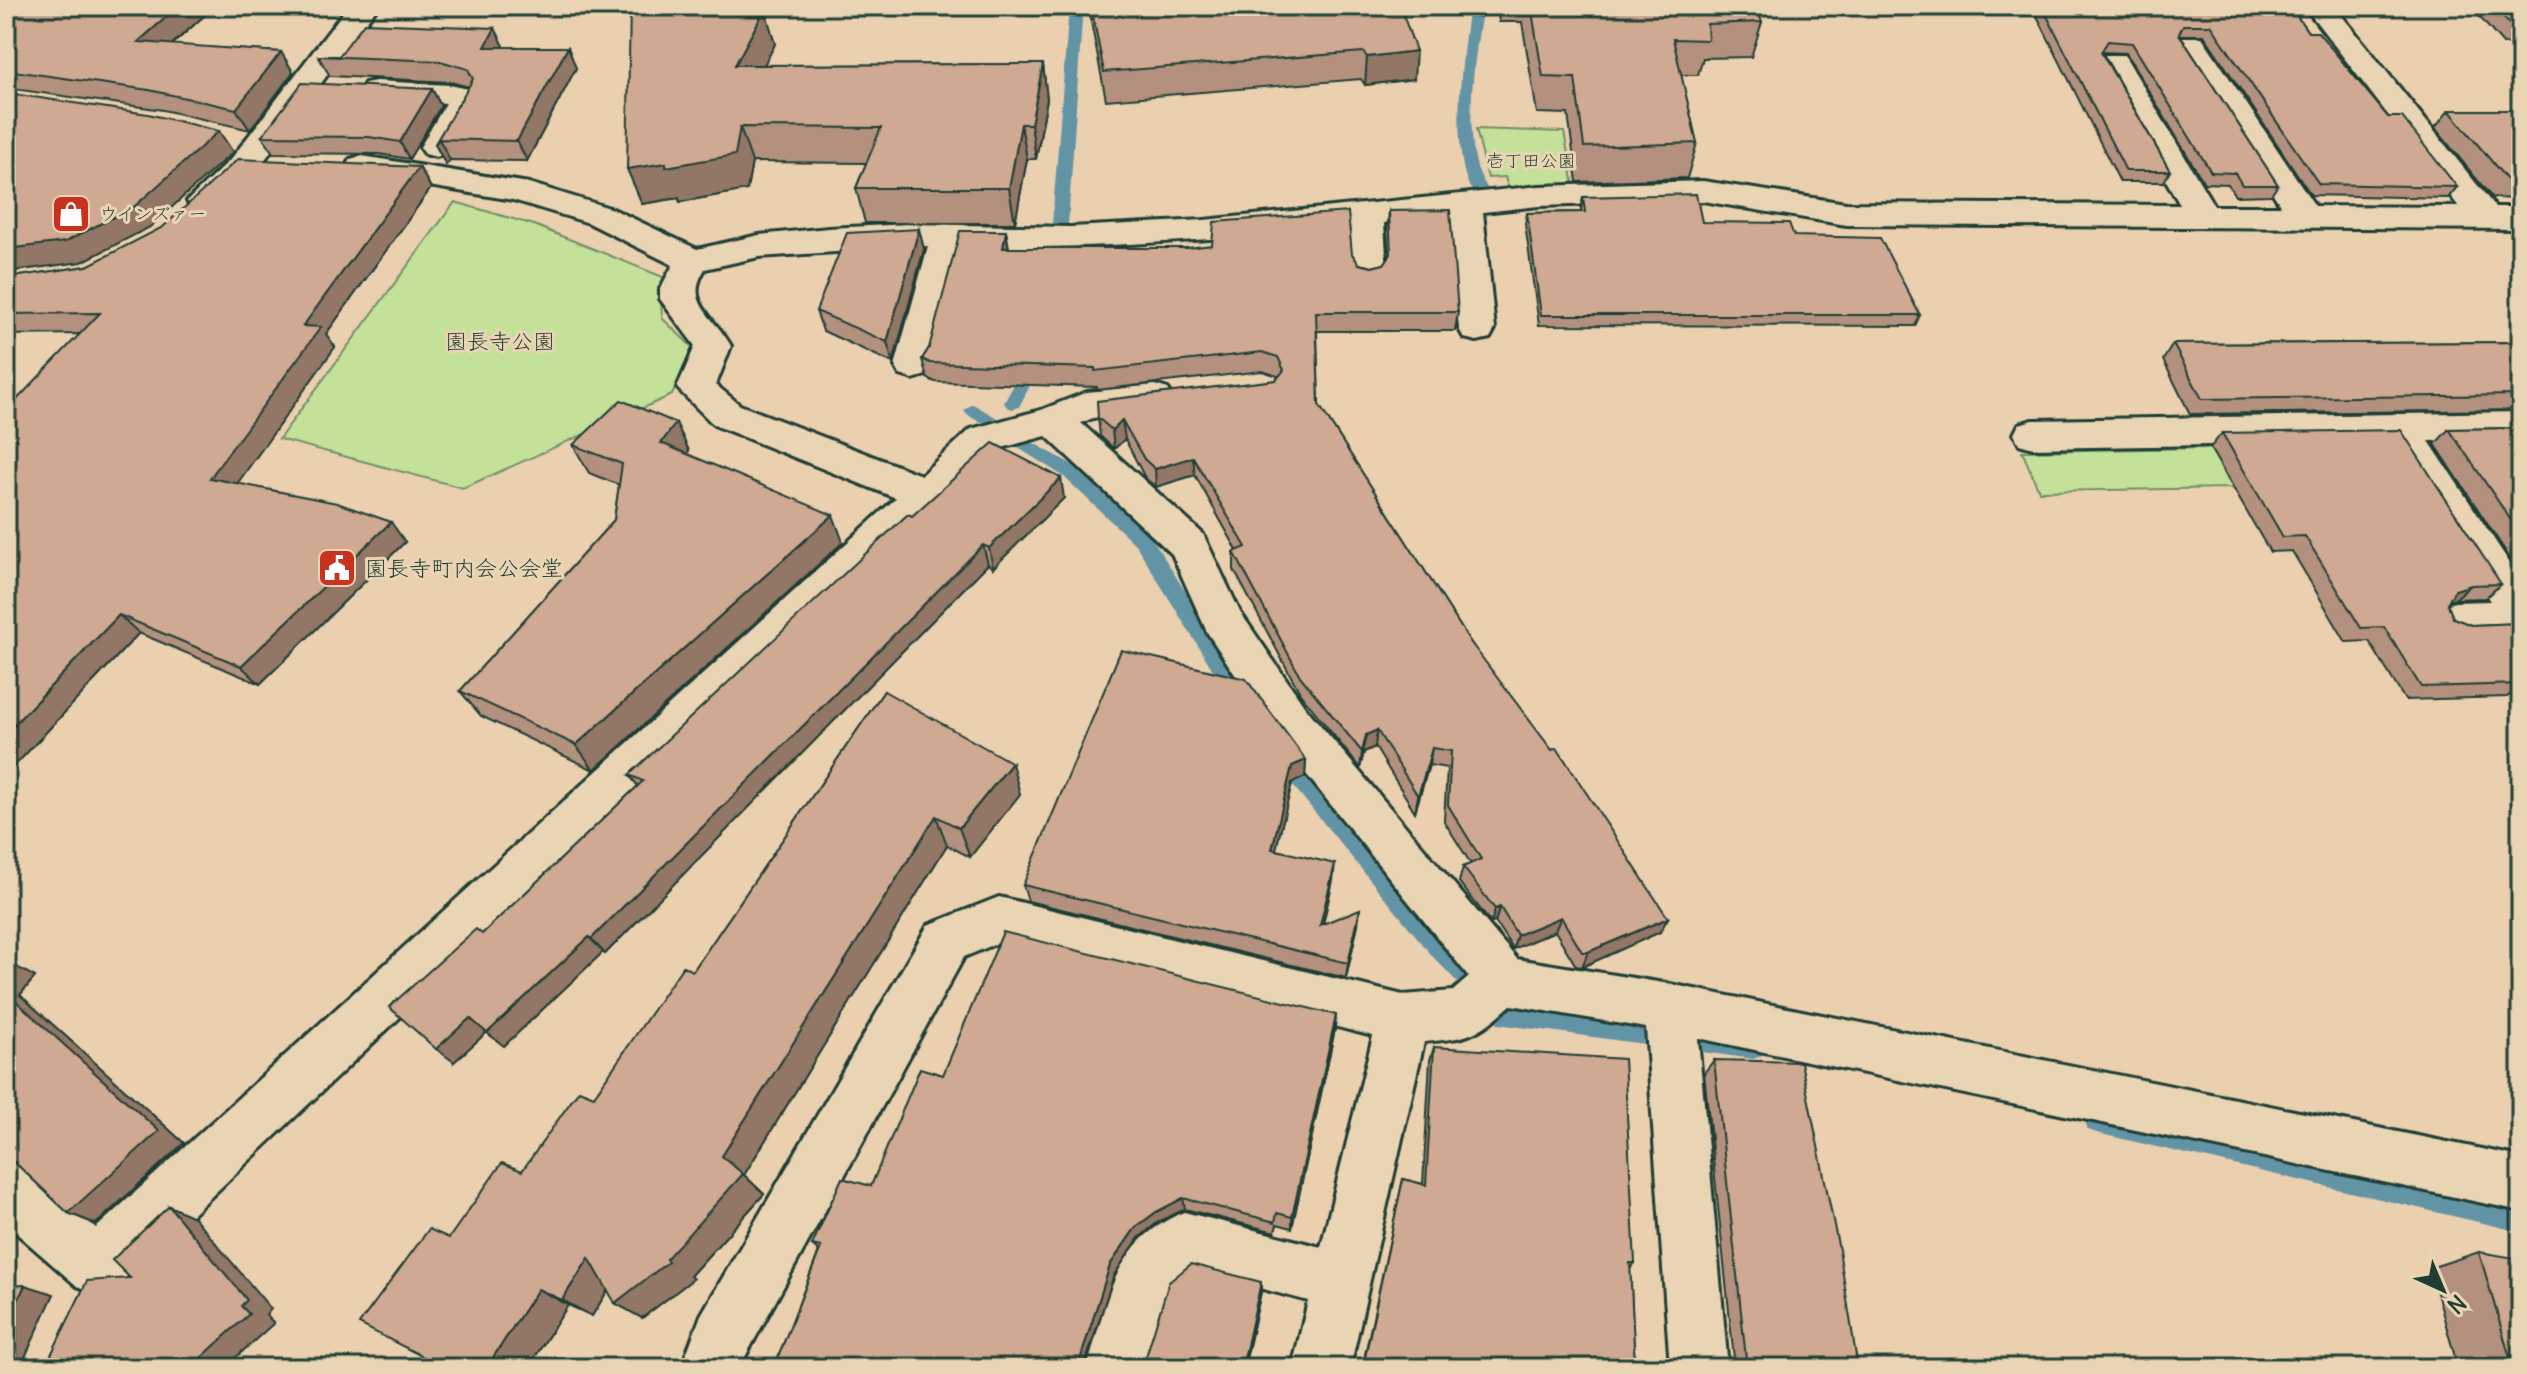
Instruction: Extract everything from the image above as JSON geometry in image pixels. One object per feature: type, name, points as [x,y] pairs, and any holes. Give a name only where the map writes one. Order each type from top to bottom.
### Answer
[{"type":"street","points":[[176,227],[329,88],[363,6]]},
{"type":"street","points":[[2319,6],[2486,219]]},
{"type":"street","points":[[2191,43],[2306,218]]},
{"type":"street","points":[[2113,61],[2204,218]]},
{"type":"street","points":[[329,88],[450,94],[465,98],[421,173]]},
{"type":"street","points":[[335,165],[421,173],[517,190],[601,216],[693,261],[759,246],[828,239],[948,236],[1071,238],[1189,232],[1539,196],[1703,191],[1846,214],[2521,218]]},
{"type":"street","points":[[1465,203],[1477,329]]},
{"type":"street","points":[[1366,213],[1370,272]]},
{"type":"street","points":[[913,366],[948,236]]},
{"type":"street","points":[[693,261],[676,283],[677,299],[708,335],[713,346],[696,388],[727,415],[925,493]]},
{"type":"street","points":[[6,1188],[97,1266],[985,439],[1053,420],[1087,405],[1183,395]]},
{"type":"street","points":[[1053,420],[1189,545],[1222,620],[1290,721],[1503,980],[1670,1008],[2521,1184]]},
{"type":"street","points":[[2033,434],[2521,426]]},
{"type":"street","points":[[2400,428],[2521,616]]},
{"type":"street","points":[[2455,619],[2521,616]]},
{"type":"street","points":[[710,1368],[722,1336],[946,941],[999,919],[1403,1019],[1464,1014],[1503,980]]},
{"type":"street","points":[[1670,1008],[1699,1368]]},
{"type":"street","points":[[1321,1368],[1403,1019]]},
{"type":"street","points":[[1116,1368],[1146,1273],[1184,1240],[1341,1281]]},
{"type":"green space","name":"壱丁田公園","points":[[1476,129],[1564,132],[1575,191],[1509,191],[1505,177],[1488,178]]},
{"type":"green space","name":"園長寺公園","points":[[455,202],[534,225],[668,279],[661,297],[662,318],[693,348],[672,395],[463,488],[279,439]]},
{"type":"green space","points":[[2212,448],[2234,488],[2039,491],[2022,451]]},
{"type":"building","points":[[6,6],[179,6],[138,42],[281,52],[236,109],[149,90],[6,70]]},
{"type":"building","points":[[630,6],[764,6],[735,65],[1043,64],[1031,124],[1021,124],[1009,188],[856,188],[881,128],[740,127],[735,155],[666,167],[666,163],[627,169]]},
{"type":"building","points":[[1091,6],[1400,6],[1416,51],[1367,57],[1363,52],[1104,72]]},
{"type":"building","points":[[1531,6],[1756,6],[1762,22],[1707,24],[1708,40],[1673,39],[1697,143],[1584,147],[1575,78],[1543,77]]},
{"type":"building","points":[[2042,6],[2290,6],[2308,32],[2318,32],[2388,117],[2402,117],[2457,187],[2319,184],[2211,25],[2183,25],[2179,34],[2278,185],[2242,185],[2235,173],[2211,172],[2132,43],[2108,41],[2101,52],[2170,171],[2126,171]]},
{"type":"building","points":[[2493,6],[2521,6],[2521,29],[2514,29]]},
{"type":"building","points":[[364,23],[495,28],[485,47],[568,47],[517,141],[439,139],[435,144],[473,79],[468,69],[440,61],[318,56],[339,56]]},
{"type":"building","points":[[302,83],[432,89],[400,142],[369,137],[262,136]]},
{"type":"building","points":[[6,93],[148,114],[219,131],[135,206],[65,242],[6,249]]},
{"type":"building","points":[[2449,110],[2521,110],[2521,180],[2507,180]]},
{"type":"building","points":[[238,159],[419,167],[303,326],[321,327],[210,478],[337,503],[391,522],[241,666],[119,615],[6,733],[6,411],[100,313],[6,314],[6,278],[87,266],[163,227]]},
{"type":"building","points":[[1696,194],[1702,222],[1789,223],[1794,236],[1880,238],[1920,315],[1541,315],[1527,213],[1585,212],[1583,197]]},
{"type":"building","points":[[1450,210],[1458,312],[1316,312],[1319,405],[1471,643],[1552,750],[1557,748],[1668,918],[1588,952],[1582,952],[1561,917],[1517,935],[1500,907],[1495,909],[1463,867],[1481,859],[1448,805],[1451,751],[1432,748],[1418,796],[1377,730],[1366,735],[1362,752],[1300,676],[1234,552],[1246,547],[1193,457],[1155,469],[1144,459],[1122,420],[1112,430],[1098,418],[1097,401],[1276,380],[1284,370],[1278,357],[1262,352],[1095,371],[1095,368],[930,363],[922,359],[929,348],[960,231],[1006,231],[1003,248],[1187,248],[1212,245],[1214,222],[1348,212],[1352,254],[1359,264],[1372,267],[1384,264],[1391,254],[1389,211]]},
{"type":"building","points":[[919,229],[887,342],[816,311],[847,233]]},
{"type":"building","points":[[2521,342],[2521,395],[2202,399],[2173,344]]},
{"type":"building","points":[[621,400],[676,423],[661,443],[833,515],[576,745],[460,691],[614,520],[622,464],[573,445]]},
{"type":"building","points":[[2521,428],[2521,535],[2449,429]]},
{"type":"building","points":[[2401,430],[2501,584],[2471,585],[2455,590],[2447,603],[2453,618],[2471,625],[2521,623],[2521,684],[2421,687],[2384,627],[2361,628],[2305,536],[2283,537],[2222,433]]},
{"type":"building","points":[[993,443],[1061,478],[989,548],[983,545],[591,939],[589,937],[487,1033],[470,1018],[436,1049],[389,1007],[476,929],[482,934],[643,781],[629,775],[908,514],[912,516]]},
{"type":"building","points":[[1121,650],[1246,679],[1306,760],[1292,766],[1272,849],[1335,864],[1320,925],[1360,909],[1348,963],[1023,885]]},
{"type":"building","points":[[884,691],[1012,763],[959,828],[936,816],[722,1156],[743,1174],[666,1259],[668,1262],[615,1303],[589,1258],[562,1300],[538,1289],[486,1368],[445,1368],[359,1324],[429,1229],[449,1238],[502,1163],[522,1171],[579,1090],[594,1096],[683,966],[693,971]]},
{"type":"building","points":[[1003,932],[1336,1015],[1292,1217],[1277,1213],[1275,1222],[1183,1198],[1156,1212],[1136,1227],[1110,1265],[1080,1360],[1083,1363],[1144,1363],[1169,1282],[1191,1264],[1261,1282],[1242,1368],[774,1368],[821,1247],[812,1245],[842,1178],[871,1186],[920,1068],[943,1075]]},
{"type":"building","points":[[6,992],[159,1131],[68,1213],[6,1154],[6,1065],[16,1056],[6,1056]]},
{"type":"building","points":[[1434,1047],[1624,1059],[1635,1263],[1630,1263],[1635,1368],[1363,1367],[1403,1179],[1426,1185]]},
{"type":"building","points":[[1714,1060],[1801,1062],[1839,1250],[1858,1368],[1747,1368]]},
{"type":"building","points":[[169,1206],[247,1300],[241,1306],[249,1314],[190,1368],[6,1368],[6,1362],[47,1363],[87,1281],[130,1278],[112,1260]]},
{"type":"building","points":[[2479,1252],[2521,1259],[2521,1368],[2513,1368]]},
{"type":"building","points":[[25,1285],[6,1325],[6,1286]]},
{"type":"waterway","points":[[1060,224],[1076,6]]},
{"type":"waterway","points":[[1476,6],[1468,53],[1466,120],[1470,167],[1483,195]]},
{"type":"waterway","points":[[1013,403],[1035,360]]},
{"type":"waterway","points":[[973,410],[990,419]]},
{"type":"waterway","points":[[1021,442],[1069,471],[1143,540],[1239,695]]},
{"type":"waterway","points":[[1284,760],[1442,951],[1506,1016],[1753,1048]]},
{"type":"waterway","points":[[2097,1121],[2521,1219]]},
{"type":"place","name":"ウインズァー","points":[[71,214]]},
{"type":"place","name":"園長寺町内会公会堂","points":[[337,568]]}]
